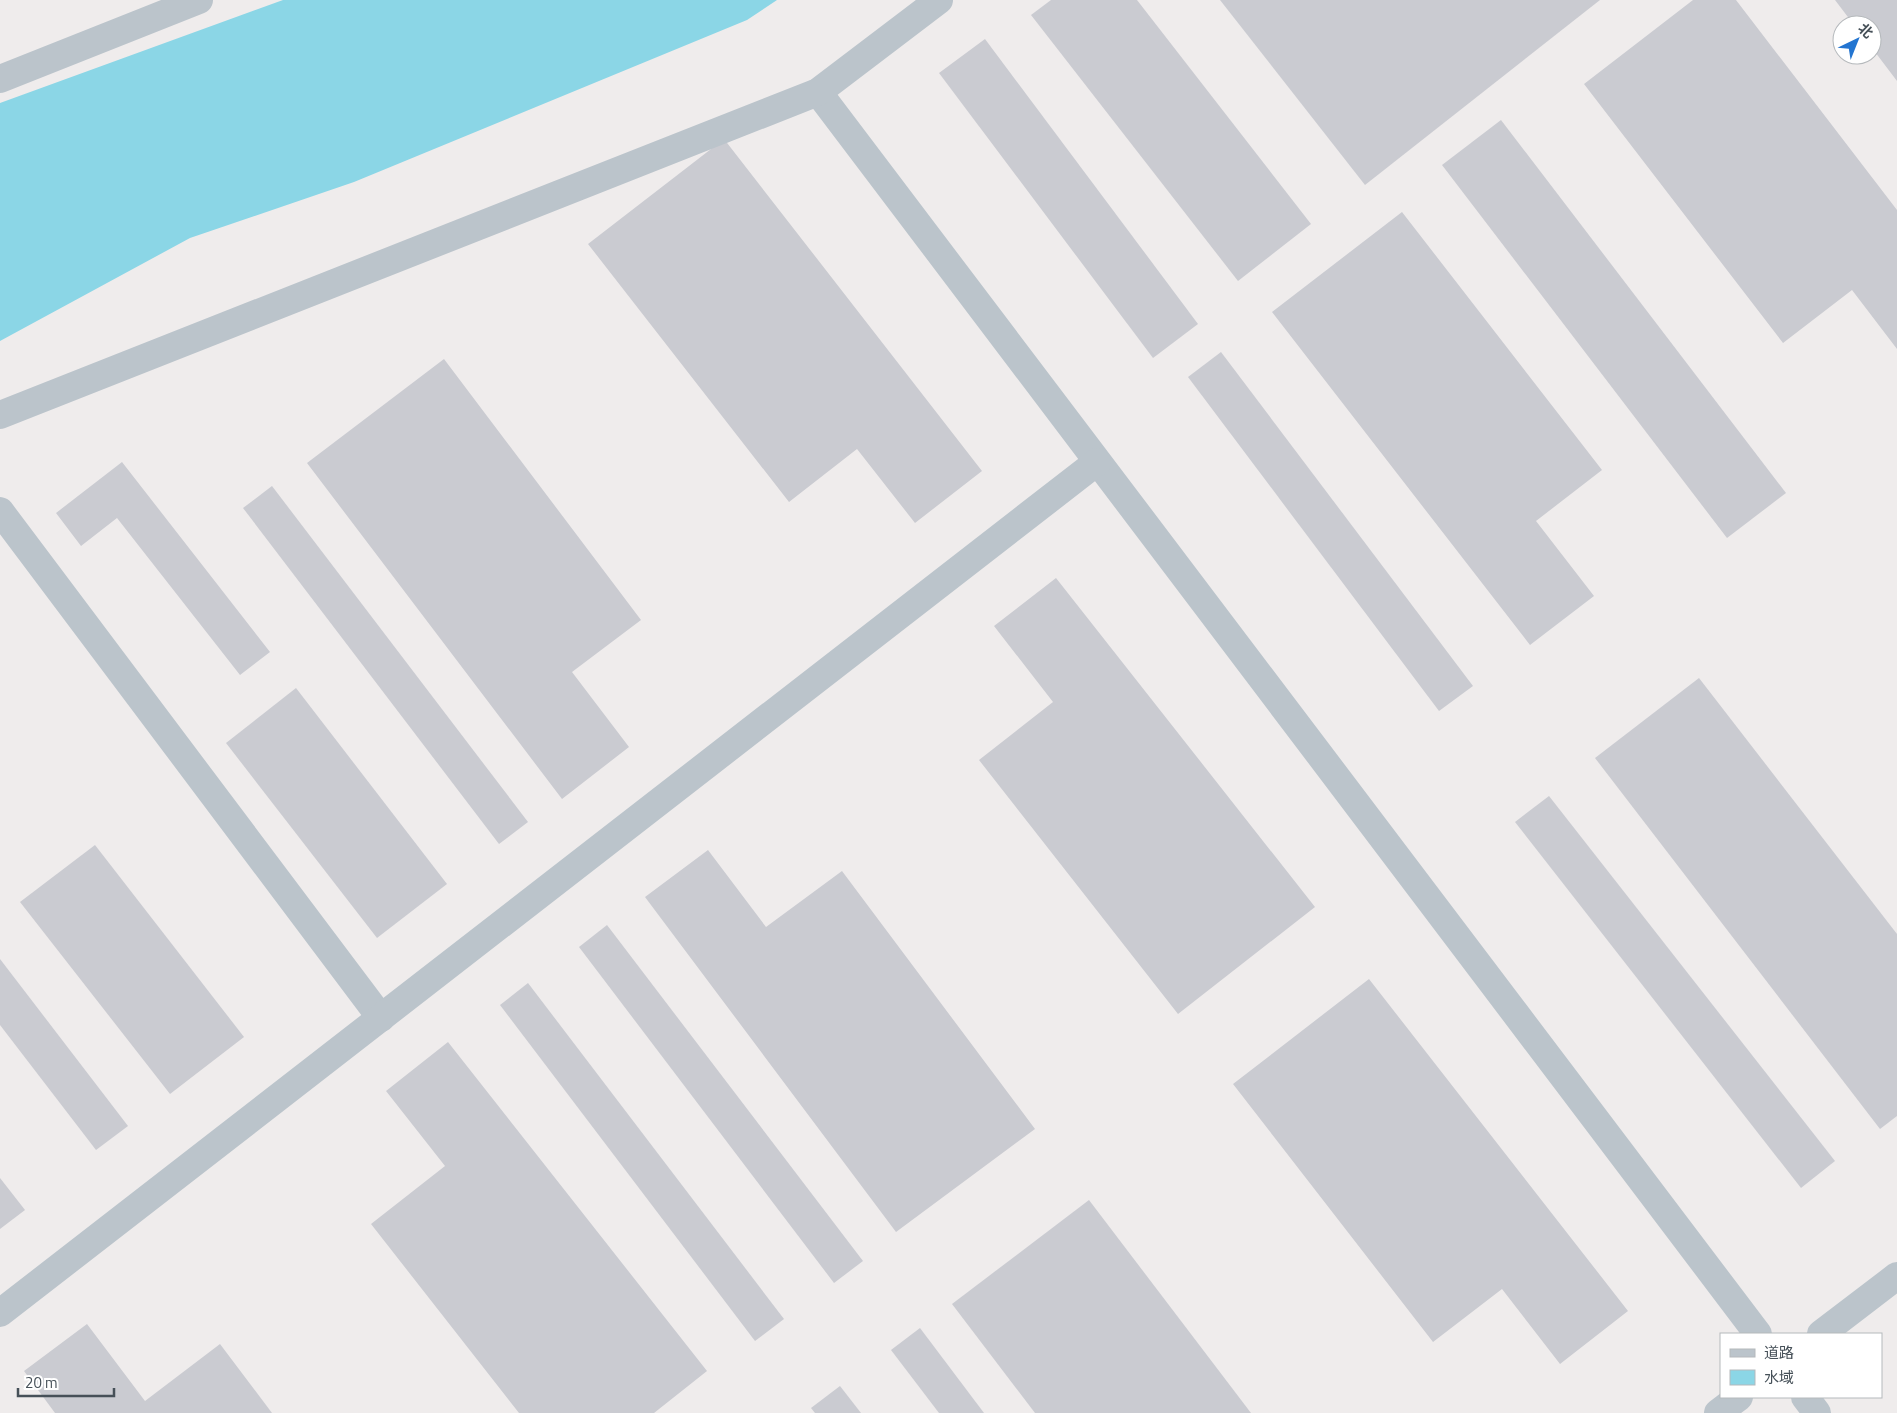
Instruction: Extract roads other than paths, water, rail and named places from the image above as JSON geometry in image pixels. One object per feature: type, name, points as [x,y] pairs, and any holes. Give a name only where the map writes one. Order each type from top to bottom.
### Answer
[{"type":"street","points":[[0,80],[199,0]]},
{"type":"street","points":[[0,415],[818,92],[939,0]]},
{"type":"street","points":[[818,92],[1757,1333]]},
{"type":"street","points":[[0,1313],[1097,462]]},
{"type":"street","points":[[0,511],[381,1018]]},
{"type":"street","points":[[1822,1333],[1897,1276]]},
{"type":"street","points":[[1718,1413],[1738,1398]]},
{"type":"street","points":[[1806,1398],[1817,1413]]},
{"type":"water","points":[[283,0],[777,0],[747,20],[354,182],[190,238],[0,341],[0,103]]}]
